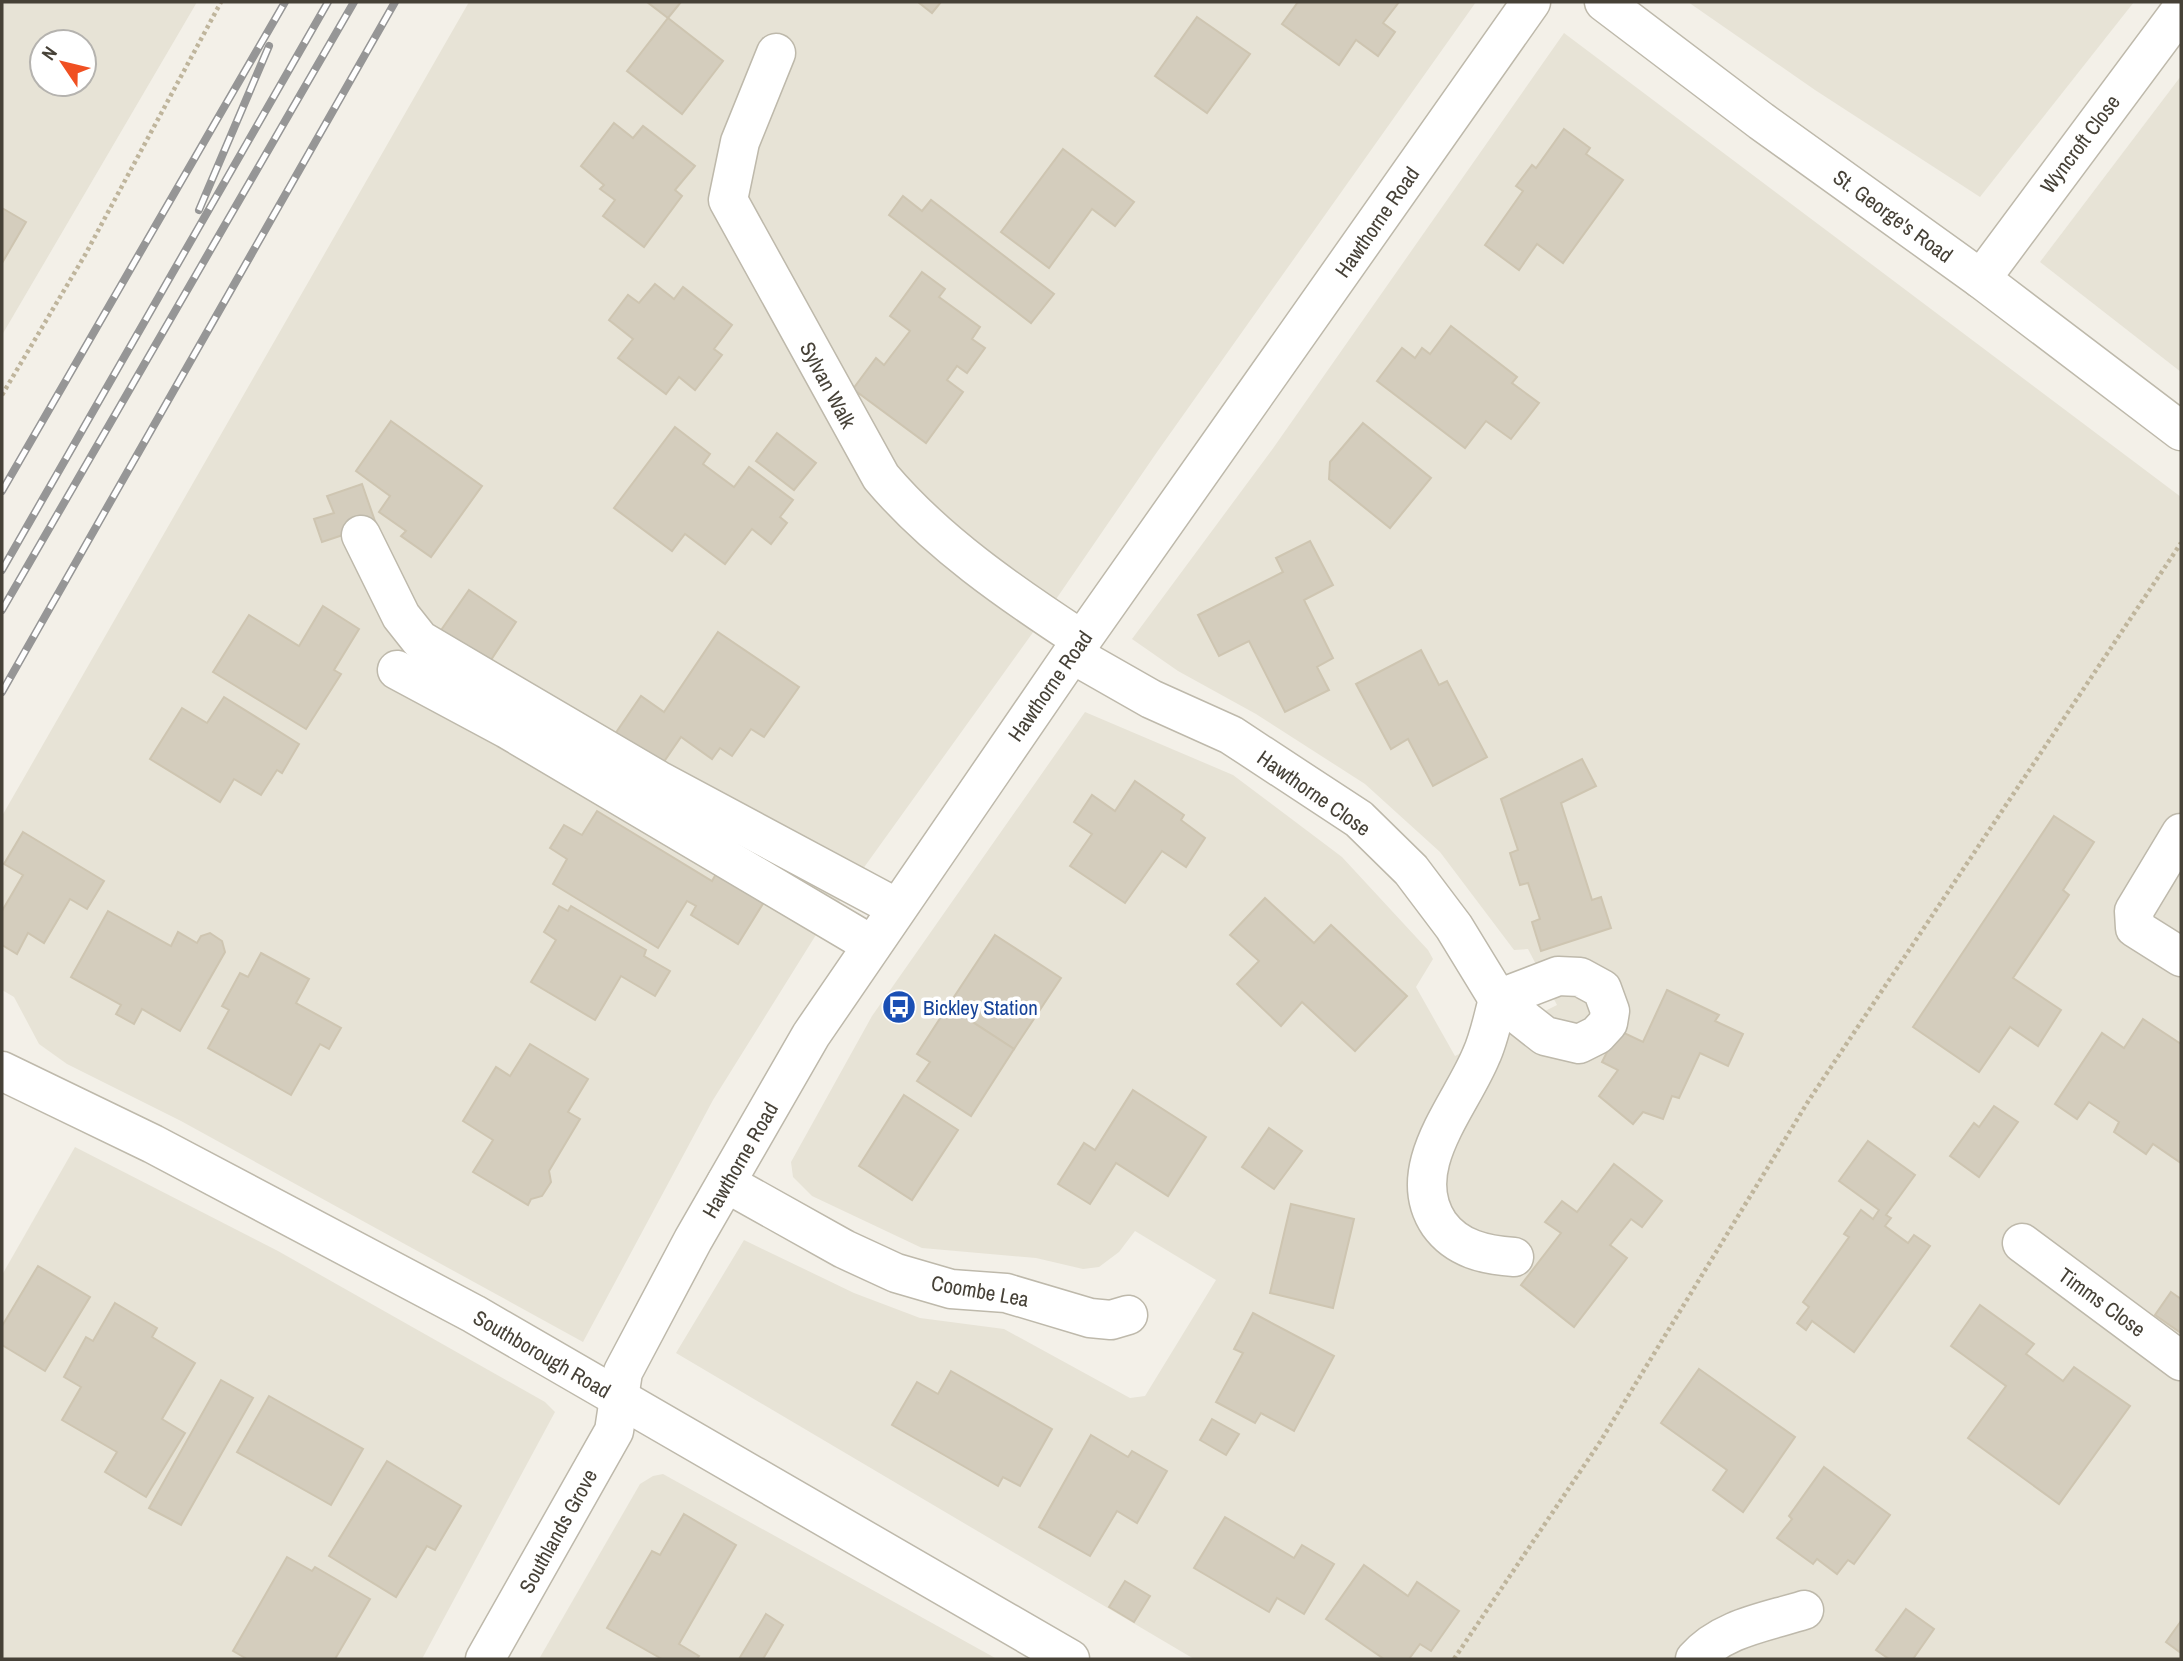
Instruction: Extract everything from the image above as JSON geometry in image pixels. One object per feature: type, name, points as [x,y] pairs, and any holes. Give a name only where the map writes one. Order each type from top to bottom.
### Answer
[{"type":"street","name":"Hawthorne Road","points":[[620,1399],[624,1372],[726,1183],[811,1035],[1077,647],[1531,2]]},
{"type":"street","name":"St. George's Road","points":[[1604,2],[1762,121],[1981,279],[2181,431]]},
{"type":"street","name":"Wyncroft Close","points":[[1981,279],[2181,10]]},
{"type":"street","name":"Sylvan Walk","points":[[776,52],[740,142],[728,200],[881,477],[914,517],[1045,616],[1077,647]]},
{"type":"street","points":[[361,535],[401,616],[420,640],[658,780],[897,908]]},
{"type":"street","name":"Hawthorne Close","points":[[1077,647],[1151,699],[1231,735],[1359,820],[1410,870],[1454,927],[1498,999],[1482,1056],[1452,1110],[1426,1173],[1429,1208],[1450,1239],[1487,1255],[1514,1256]]},
{"type":"street","points":[[397,670],[507,729],[872,945]]},
{"type":"street","points":[[2181,833],[2134,911],[2135,928],[2181,957]]},
{"type":"street","name":"Southborough Road","points":[[2,1071],[165,1150],[474,1314],[1070,1659]]},
{"type":"street","name":"Coombe Lea","points":[[726,1183],[844,1249],[895,1273],[951,1289],[1006,1293],[1090,1318],[1111,1320],[1128,1315]]},
{"type":"street","name":"Timms Close","points":[[2022,1243],[2181,1361]]},
{"type":"street","name":"Southlands Grove","points":[[485,1659],[614,1431],[620,1399]]},
{"type":"street","points":[[1695,1659],[1712,1642],[1731,1632],[1804,1611]]},
{"type":"path","points":[[2,394],[85,255],[221,2]]},
{"type":"path","points":[[1454,1659],[1600,1442],[1809,1100],[2181,543]]},
{"type":"shaded area","points":[[2,2],[197,2],[2,335]]},
{"type":"shaded area","points":[[469,2],[1476,2],[1157,452],[1039,624],[819,930],[713,1100],[583,1342],[181,1121],[67,1064],[39,1044],[14,997],[2,990],[2,816]]},
{"type":"shaded area","points":[[1688,2],[2134,2],[1980,197],[1815,90]]},
{"type":"shaded area","points":[[1564,33],[2181,497],[2181,1659],[1194,1659],[676,1353],[744,1240],[854,1293],[920,1318],[1004,1329],[1130,1398],[1145,1396],[1216,1280],[1135,1231],[1119,1252],[1099,1267],[1083,1269],[1036,1258],[922,1248],[812,1196],[793,1177],[791,1162],[872,1016],[1085,712],[1233,775],[1342,857],[1428,950],[1433,959],[1416,987],[1455,1056],[1557,1005],[1528,949],[1514,950],[1440,852],[1365,784],[1256,714],[1178,671],[1132,639],[1274,447]]},
{"type":"shaded area","points":[[2181,76],[2181,372],[2040,262]]},
{"type":"shaded area","points":[[75,1147],[278,1251],[545,1402],[555,1412],[422,1659],[2,1659],[2,1275]]},
{"type":"shaded area","points":[[663,1474],[997,1659],[539,1659],[640,1484],[653,1476]]},
{"type":"building","points":[[647,2],[681,2],[668,18]]},
{"type":"building","points":[[918,2],[941,2],[932,13]]},
{"type":"building","points":[[1298,2],[1399,2],[1383,23],[1395,32],[1378,56],[1356,40],[1339,65],[1282,24]]},
{"type":"building","points":[[1197,17],[1250,54],[1207,113],[1155,76]]},
{"type":"building","points":[[668,18],[723,61],[682,114],[627,71]]},
{"type":"building","points":[[614,123],[633,138],[643,126],[695,166],[675,190],[682,196],[644,247],[603,216],[615,200],[600,189],[604,185],[581,166]]},
{"type":"building","points":[[1564,129],[1590,148],[1586,154],[1623,180],[1563,263],[1537,244],[1519,270],[1485,245],[1523,191],[1516,186],[1532,165],[1536,168]]},
{"type":"building","points":[[1063,149],[1134,202],[1115,226],[1092,209],[1049,268],[1001,232]]},
{"type":"building","points":[[903,196],[922,211],[931,200],[1054,294],[1031,323],[889,215]]},
{"type":"building","points":[[2,208],[26,222],[2,263]]},
{"type":"building","points":[[922,272],[945,289],[939,297],[980,327],[972,339],[985,348],[967,373],[957,366],[947,380],[963,392],[926,443],[853,389],[876,358],[884,365],[910,331],[890,316]]},
{"type":"building","points":[[655,284],[674,299],[683,287],[732,325],[714,349],[722,355],[695,390],[679,377],[666,394],[618,358],[633,339],[609,320],[628,295],[639,303]]},
{"type":"building","points":[[1451,326],[1517,377],[1512,383],[1539,403],[1511,439],[1486,421],[1465,448],[1377,381],[1402,348],[1415,358],[1422,348],[1430,354]]},
{"type":"building","points":[[391,421],[482,486],[431,557],[401,536],[406,531],[379,512],[390,496],[356,471]]},
{"type":"building","points":[[1363,423],[1431,478],[1390,528],[1329,479],[1330,462]]},
{"type":"building","points":[[675,427],[710,454],[703,464],[734,487],[749,467],[793,500],[780,517],[787,523],[771,544],[752,529],[725,564],[685,534],[672,551],[614,508]]},
{"type":"building","points":[[777,433],[816,463],[794,490],[756,461]]},
{"type":"building","points":[[362,484],[376,524],[322,542],[314,519],[334,513],[327,496]]},
{"type":"building","points":[[1310,541],[1333,585],[1304,600],[1333,658],[1317,667],[1329,690],[1285,712],[1249,641],[1219,656],[1198,615],[1283,572],[1276,558]]},
{"type":"building","points":[[469,590],[516,622],[485,669],[437,636]]},
{"type":"building","points":[[323,606],[359,629],[334,670],[341,674],[306,729],[213,672],[249,615],[299,646]]},
{"type":"building","points":[[718,632],[799,687],[764,737],[751,729],[732,756],[720,748],[712,759],[681,737],[661,766],[615,734],[641,696],[664,712]]},
{"type":"building","points":[[1421,650],[1439,685],[1447,681],[1487,757],[1433,786],[1408,739],[1391,749],[1356,684]]},
{"type":"building","points":[[224,697],[299,744],[282,773],[277,770],[261,795],[234,779],[220,802],[150,759],[182,708],[207,723]]},
{"type":"building","points":[[1582,759],[1596,786],[1561,803],[1592,900],[1601,897],[1611,928],[1541,951],[1532,922],[1540,919],[1528,883],[1520,885],[1510,853],[1518,850],[1501,799]]},
{"type":"building","points":[[1135,781],[1184,815],[1181,820],[1205,838],[1186,867],[1162,851],[1125,903],[1070,866],[1092,834],[1074,822],[1092,795],[1115,811]]},
{"type":"building","points":[[597,811],[712,881],[716,874],[764,902],[738,944],[691,915],[696,906],[687,901],[658,948],[553,884],[567,859],[550,848],[564,825],[582,835]]},
{"type":"building","points":[[2054,816],[2094,842],[2063,890],[2069,895],[2013,978],[2061,1010],[2038,1046],[2010,1027],[1979,1072],[1913,1027]]},
{"type":"building","points":[[23,832],[104,881],[87,909],[70,899],[44,943],[28,933],[17,954],[2,945],[2,911],[23,875],[4,864]]},
{"type":"building","points":[[1265,898],[1314,943],[1331,925],[1407,996],[1355,1051],[1302,1002],[1281,1026],[1237,984],[1259,961],[1230,935]]},
{"type":"building","points":[[559,906],[568,911],[571,906],[646,950],[644,956],[670,971],[655,996],[621,976],[595,1020],[531,982],[556,940],[544,932]]},
{"type":"building","points":[[108,911],[171,946],[178,932],[197,943],[201,936],[210,933],[222,941],[225,952],[180,1031],[142,1009],[134,1024],[116,1014],[121,1005],[71,977]]},
{"type":"building","points":[[995,935],[1061,978],[1014,1049],[948,1006]]},
{"type":"building","points":[[261,953],[309,979],[296,1003],[341,1028],[329,1049],[320,1044],[291,1095],[208,1048],[229,1010],[222,1006],[240,973],[248,977]]},
{"type":"building","points":[[1667,990],[1719,1015],[1715,1021],[1743,1034],[1728,1066],[1700,1053],[1679,1098],[1672,1096],[1663,1119],[1643,1112],[1633,1124],[1599,1096],[1618,1070],[1602,1062],[1618,1030],[1643,1042]]},
{"type":"building","points":[[948,1006],[1014,1049],[971,1116],[917,1081],[930,1062],[917,1054]]},
{"type":"building","points":[[2143,1019],[2181,1044],[2181,1163],[2153,1144],[2146,1154],[2114,1132],[2119,1122],[2089,1102],[2077,1119],[2055,1104],[2102,1033],[2124,1048]]},
{"type":"building","points":[[530,1044],[588,1079],[568,1112],[580,1119],[549,1171],[551,1182],[542,1196],[531,1199],[528,1205],[473,1172],[493,1140],[463,1121],[496,1067],[510,1076]]},
{"type":"building","points":[[1133,1090],[1206,1137],[1168,1196],[1116,1163],[1090,1204],[1058,1184],[1084,1143],[1095,1150]]},
{"type":"building","points":[[904,1095],[958,1130],[912,1200],[859,1166]]},
{"type":"building","points":[[1994,1106],[2018,1122],[1979,1177],[1950,1156],[1974,1123],[1979,1127]]},
{"type":"building","points":[[1269,1128],[1302,1151],[1274,1189],[1242,1167]]},
{"type":"building","points":[[1868,1141],[1915,1175],[1886,1215],[1891,1218],[1885,1226],[1908,1243],[1914,1235],[1930,1246],[1854,1352],[1812,1321],[1806,1330],[1797,1323],[1809,1307],[1803,1302],[1849,1237],[1844,1234],[1861,1210],[1873,1219],[1879,1210],[1839,1181]]},
{"type":"building","points":[[1614,1164],[1662,1201],[1642,1227],[1631,1219],[1610,1245],[1627,1258],[1574,1327],[1521,1285],[1561,1233],[1545,1222],[1562,1201],[1577,1212]]},
{"type":"building","points":[[1291,1204],[1354,1219],[1333,1308],[1270,1293]]},
{"type":"building","points":[[38,1266],[90,1297],[45,1371],[2,1345],[2,1326]]},
{"type":"building","points":[[2171,1292],[2181,1299],[2181,1333],[2155,1315]]},
{"type":"building","points":[[115,1303],[157,1328],[152,1337],[195,1363],[162,1419],[185,1433],[146,1497],[105,1472],[117,1452],[62,1420],[81,1387],[64,1377],[86,1337],[93,1341]]},
{"type":"building","points":[[1980,1305],[2034,1344],[2026,1354],[2063,1381],[2074,1367],[2130,1406],[2059,1504],[1968,1438],[2006,1386],[1951,1346]]},
{"type":"building","points":[[1253,1313],[1334,1356],[1294,1431],[1261,1413],[1255,1423],[1216,1402],[1243,1353],[1234,1349]]},
{"type":"building","points":[[1699,1369],[1795,1437],[1743,1512],[1713,1490],[1727,1470],[1661,1423]]},
{"type":"building","points":[[951,1371],[1052,1429],[1020,1486],[1003,1477],[998,1486],[892,1425],[917,1382],[938,1394]]},
{"type":"building","points":[[221,1380],[253,1398],[181,1525],[149,1508]]},
{"type":"building","points":[[269,1396],[363,1449],[331,1505],[237,1452]]},
{"type":"building","points":[[1212,1419],[1239,1434],[1226,1455],[1200,1440]]},
{"type":"building","points":[[1091,1435],[1128,1457],[1132,1451],[1167,1471],[1137,1523],[1117,1511],[1090,1556],[1039,1527]]},
{"type":"building","points":[[387,1461],[461,1506],[435,1550],[427,1546],[396,1597],[329,1556]]},
{"type":"building","points":[[1824,1467],[1890,1515],[1854,1564],[1848,1560],[1837,1574],[1817,1559],[1813,1564],[1777,1538],[1792,1519],[1789,1516]]},
{"type":"building","points":[[684,1514],[736,1545],[679,1644],[699,1656],[697,1659],[662,1659],[607,1628],[652,1551],[660,1555]]},
{"type":"building","points":[[1225,1517],[1294,1558],[1302,1545],[1334,1564],[1304,1614],[1277,1598],[1269,1612],[1194,1568]]},
{"type":"building","points":[[287,1557],[312,1571],[315,1567],[370,1599],[335,1659],[247,1659],[233,1651]]},
{"type":"building","points":[[1364,1565],[1408,1596],[1417,1582],[1459,1611],[1431,1651],[1420,1644],[1409,1659],[1384,1659],[1326,1619]]},
{"type":"building","points":[[1125,1581],[1150,1596],[1134,1622],[1109,1607]]},
{"type":"building","points":[[1906,1609],[1934,1629],[1913,1659],[1889,1659],[1876,1650]]},
{"type":"building","points":[[766,1614],[783,1625],[763,1659],[739,1659]]},
{"type":"building","points":[[2181,1621],[2181,1653],[2166,1642]]},
{"type":"railway","points":[[2,491],[285,2]]},
{"type":"railway","points":[[2,570],[328,2]]},
{"type":"railway","points":[[2,610],[354,2]]},
{"type":"railway","points":[[2,692],[395,2]]},
{"type":"railway","points":[[199,210],[269,46]]},
{"type":"place","name":"Bickley Station","points":[[899,1007]]}]
